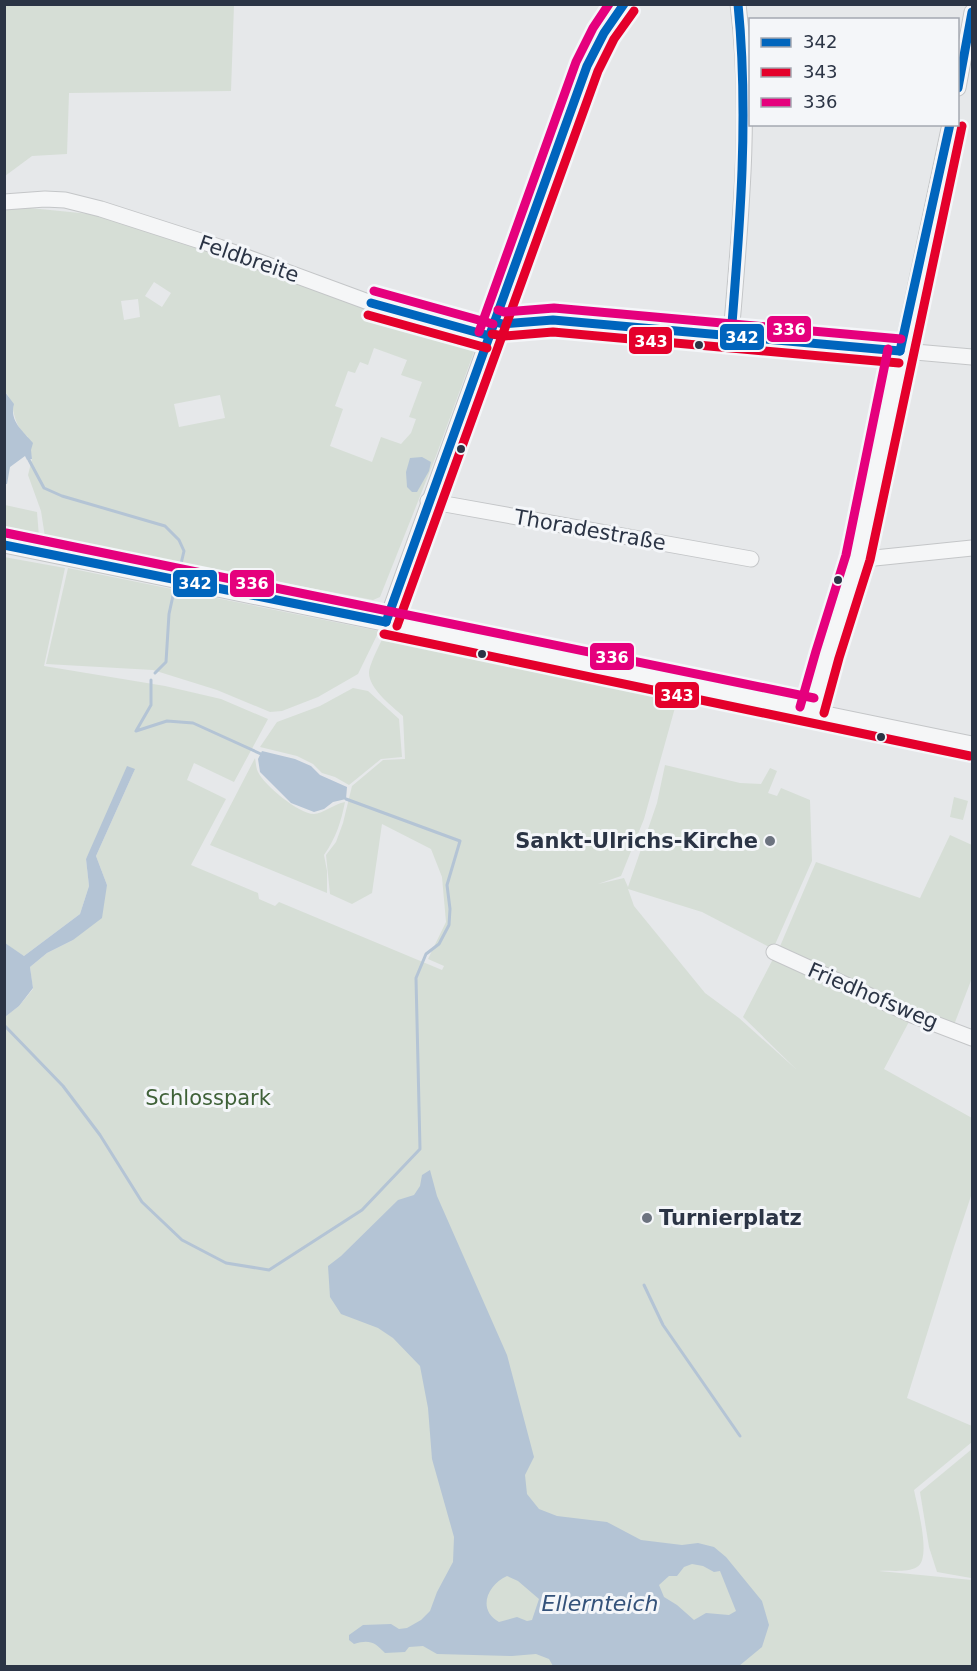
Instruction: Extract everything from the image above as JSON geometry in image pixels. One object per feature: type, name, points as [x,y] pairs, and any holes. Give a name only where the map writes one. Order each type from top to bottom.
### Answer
[{"type":"street","points":[[386,622],[587,66],[604,33],[624,4]]},
{"type":"street","points":[[731,336],[745,146],[745,83],[738,4]]},
{"type":"street","points":[[959,84],[968,65],[972,12]]},
{"type":"street","points":[[812,710],[858,558],[900,351],[950,126]]},
{"type":"street","name":"Feldbreite","points":[[5,199],[65,200],[101,209],[219,248],[371,303],[492,329],[503,324],[553,320],[972,357]]},
{"type":"street","name":"Thoradestraße","points":[[428,501],[751,559]]},
{"type":"street","points":[[4,545],[972,744]]},
{"type":"street","points":[[858,558],[972,548]]},
{"type":"street","name":"Friedhofsweg","points":[[774,952],[912,1015],[972,1038]]},
{"type":"green space","points":[[4,5],[234,5],[231,91],[69,93],[67,154],[32,156],[5,176]]},
{"type":"green space","points":[[10,206],[100,215],[217,253],[367,310],[469,342],[475,349],[436,456],[380,597],[373,600],[45,537],[41,511],[28,475],[32,459],[28,437],[18,426],[11,401],[5,392],[4,213]],"holes":[[[154,282],[171,293],[162,307],[145,296]],[[138,299],[140,317],[124,320],[121,301]],[[374,348],[407,360],[401,375],[422,382],[409,417],[416,419],[411,433],[401,444],[381,437],[372,462],[330,446],[343,409],[335,406],[348,371],[355,373],[360,362],[368,365]],[[220,395],[225,418],[179,427],[174,404]]]},
{"type":"green space","points":[[5,505],[37,512],[39,537],[5,530]]},
{"type":"green space","name":"Schlosspark","points":[[4,557],[65,568],[44,666],[165,686],[221,699],[268,719],[234,782],[194,763],[187,780],[226,799],[191,865],[258,893],[259,899],[275,906],[279,902],[442,970],[444,966],[428,959],[446,922],[442,877],[431,849],[382,824],[372,893],[352,904],[330,894],[326,855],[336,842],[352,786],[383,760],[405,759],[403,716],[382,697],[372,684],[369,672],[385,633],[403,633],[669,687],[676,704],[644,819],[621,876],[598,884],[624,878],[628,887],[657,803],[665,765],[740,783],[761,784],[770,768],[777,771],[768,793],[777,796],[781,788],[810,800],[812,861],[773,949],[702,912],[628,889],[634,906],[705,993],[739,1018],[797,1070],[743,1017],[774,957],[860,1000],[866,994],[778,951],[816,862],[920,898],[950,835],[972,845],[972,978],[952,1030],[912,1016],[884,1069],[972,1118],[972,1193],[907,1398],[972,1426],[972,1442],[914,1490],[922,1531],[921,1562],[917,1567],[908,1570],[879,1571],[972,1580],[972,1666],[5,1666],[5,1017],[19,1006],[33,989],[30,967],[47,953],[73,940],[107,885],[96,856],[135,769],[86,859],[89,886],[80,914],[24,956],[4,943]]},
{"type":"green space","points":[[68,568],[379,631],[358,674],[318,697],[282,711],[270,712],[217,690],[153,670],[46,664]]},
{"type":"green space","points":[[353,688],[368,691],[399,719],[402,757],[381,759],[349,785],[322,773],[313,764],[297,756],[260,747],[277,722],[320,706]]},
{"type":"green space","points":[[255,758],[258,772],[267,784],[283,798],[308,813],[317,814],[345,802],[338,830],[324,855],[327,893],[210,845]]},
{"type":"green space","points":[[954,797],[968,801],[963,820],[950,817]]},
{"type":"green space","points":[[972,1449],[971,1578],[937,1572],[929,1547],[920,1492]]},
{"type":"water","points":[[5,392],[14,404],[15,421],[33,443],[32,459],[27,460],[25,456],[10,467],[7,484],[4,484]]},
{"type":"water","points":[[422,457],[431,462],[429,471],[417,492],[412,492],[407,487],[406,472],[410,458]]},
{"type":"water","points":[[262,751],[295,759],[311,766],[320,775],[347,787],[346,799],[333,802],[324,809],[314,812],[291,803],[260,772],[258,759]]},
{"type":"water","points":[[127,766],[135,769],[96,856],[107,885],[102,918],[73,940],[47,953],[30,967],[33,988],[19,1006],[5,1017],[5,943],[24,956],[80,914],[89,886],[86,859]]},
{"type":"water","name":"Ellernteich","points":[[430,1170],[437,1196],[507,1355],[534,1457],[525,1475],[527,1494],[539,1509],[557,1516],[607,1522],[641,1540],[682,1545],[698,1543],[714,1547],[726,1557],[762,1601],[769,1625],[762,1647],[739,1666],[553,1666],[549,1659],[536,1654],[512,1656],[437,1654],[423,1646],[409,1647],[405,1652],[385,1653],[371,1642],[354,1644],[349,1640],[349,1635],[363,1625],[391,1624],[399,1629],[407,1628],[421,1620],[430,1611],[453,1562],[454,1537],[432,1459],[428,1408],[420,1366],[393,1338],[378,1328],[341,1314],[330,1297],[328,1266],[398,1200],[414,1195],[420,1186],[422,1175]],"holes":[[[692,1564],[703,1566],[714,1572],[720,1571],[736,1611],[729,1615],[706,1613],[694,1620],[664,1597],[659,1585],[669,1576],[677,1576],[684,1567]],[[507,1576],[518,1581],[539,1599],[532,1620],[527,1621],[517,1617],[499,1622],[488,1611],[487,1598],[490,1591],[494,1585]]]},
{"type":"waterway","points":[[29,460],[44,488],[62,496],[165,526],[179,540],[184,551],[180,568]]},
{"type":"waterway","points":[[155,673],[166,662],[169,614],[174,591]]},
{"type":"waterway","points":[[151,680],[151,705],[136,731],[167,721],[193,723],[261,754]]},
{"type":"waterway","points":[[4,1025],[63,1086],[100,1135],[142,1202],[182,1240],[226,1263],[269,1270],[362,1210],[420,1149],[416,978],[426,954],[439,944],[449,925],[447,885],[460,841],[346,799]]},
{"type":"waterway","points":[[644,1285],[663,1325],[740,1436]]},
{"type":"transit line","name":"336","points":[[479,332],[576,62],[593,28],[609,4]]},
{"type":"transit line","name":"342","points":[[386,622],[587,66],[604,33],[624,4]]},
{"type":"transit line","name":"342","points":[[731,336],[740,212],[743,129],[738,4]]},
{"type":"transit line","name":"343","points":[[397,626],[598,71],[614,39],[634,11]]},
{"type":"transit line","name":"342","points":[[959,83],[972,12]]},
{"type":"transit line","name":"342","points":[[900,351],[950,126]]},
{"type":"transit line","name":"343","points":[[824,713],[870,560],[962,126]]},
{"type":"transit line","name":"336","points":[[374,291],[493,324]]},
{"type":"transit line","name":"342","points":[[371,303],[490,336]]},
{"type":"transit line","name":"336","points":[[498,310],[504,312],[554,308],[901,339]]},
{"type":"transit line","name":"343","points":[[368,315],[487,348]]},
{"type":"transit line","name":"342","points":[[495,322],[503,324],[553,320],[900,351]]},
{"type":"transit line","name":"343","points":[[492,334],[504,336],[553,332],[899,363]]},
{"type":"transit line","name":"336","points":[[800,707],[846,555],[888,349]]},
{"type":"transit line","name":"336","points":[[6,533],[814,698]]},
{"type":"transit line","name":"342","points":[[4,545],[386,622]]},
{"type":"transit line","name":"343","points":[[384,634],[970,756]]},
{"type":"place","name":"Sankt-Ulrichs-Kirche","points":[[770,841]]},
{"type":"place","name":"Turnierplatz","points":[[647,1218]]}]
